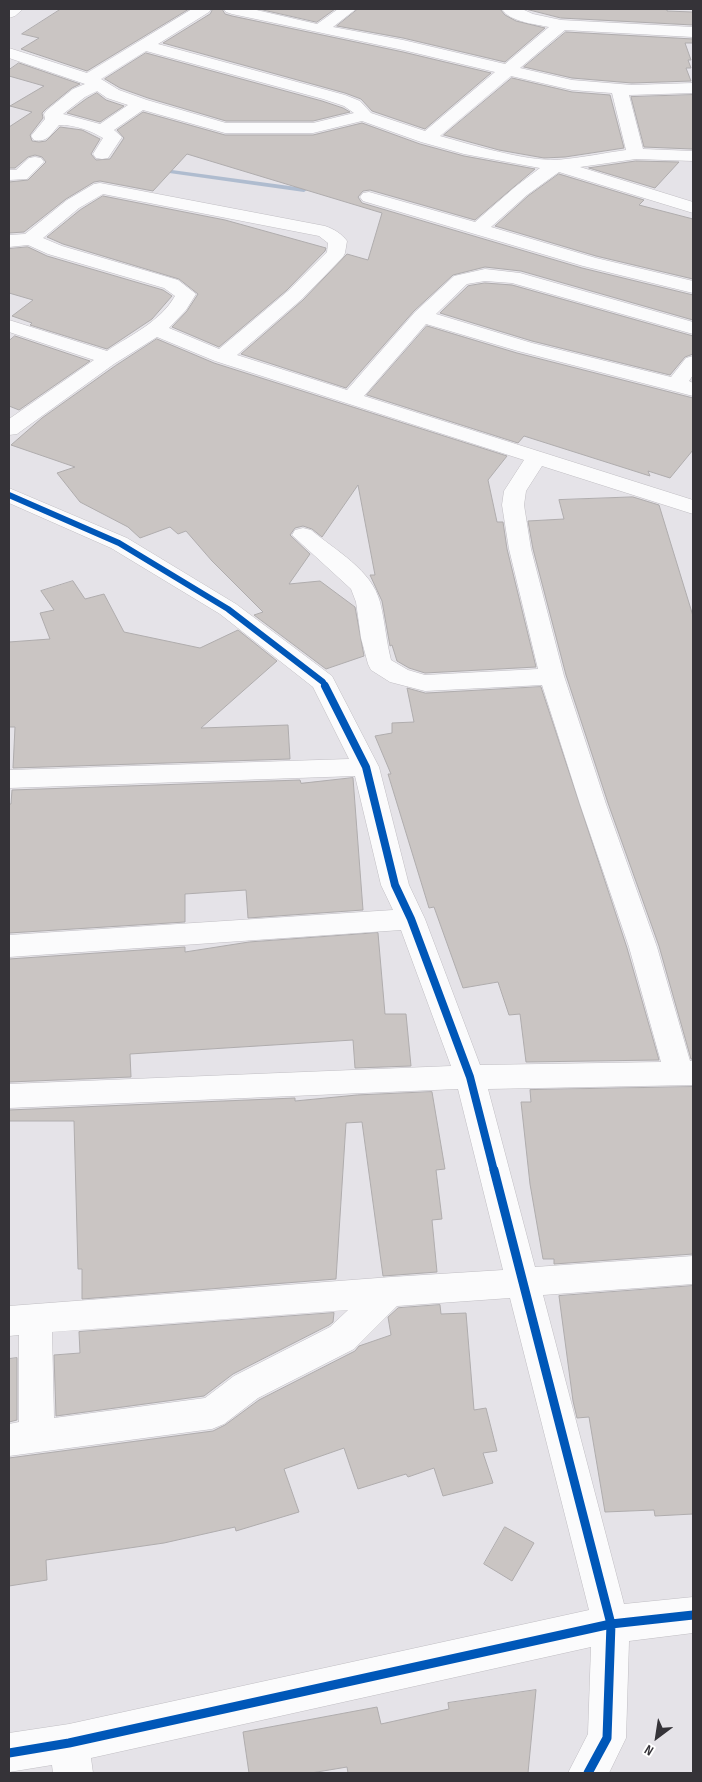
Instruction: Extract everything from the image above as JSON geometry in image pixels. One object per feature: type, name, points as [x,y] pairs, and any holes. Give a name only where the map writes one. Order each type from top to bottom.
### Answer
[{"type":"street","points":[[9,13],[15,9]]},
{"type":"street","points":[[54,120],[53,114],[93,81],[203,9]]},
{"type":"street","points":[[232,9],[403,45],[572,85],[618,89],[693,88]]},
{"type":"street","points":[[320,29],[348,9]]},
{"type":"street","points":[[510,9],[528,18],[561,25],[693,32]]},
{"type":"street","points":[[427,138],[510,70],[561,25]]},
{"type":"street","points":[[144,46],[329,95],[356,106],[362,111],[364,116]]},
{"type":"street","points":[[9,53],[93,81],[113,94],[141,104],[226,128],[312,128],[364,116],[386,126],[498,157],[556,165],[693,208]]},
{"type":"street","points":[[618,89],[636,154]]},
{"type":"street","points":[[102,130],[141,104]]},
{"type":"street","points":[[40,136],[54,120],[67,118],[102,130],[113,137],[102,154]]},
{"type":"street","points":[[479,228],[521,190],[556,165],[636,154],[693,156]]},
{"type":"street","points":[[9,175],[22,175],[35,162]]},
{"type":"street","points":[[30,239],[73,204],[100,188],[325,232],[338,242],[336,253],[295,295],[222,357]]},
{"type":"street","points":[[369,197],[590,262],[693,287]]},
{"type":"street","points":[[9,241],[30,239],[55,250],[171,284],[186,294],[181,304],[156,330],[109,358],[9,429]]},
{"type":"street","points":[[350,399],[422,316],[461,280],[485,276],[513,277],[693,328]]},
{"type":"street","points":[[422,316],[525,347],[685,387],[693,362]]},
{"type":"street","points":[[9,326],[109,358]]},
{"type":"street","points":[[156,330],[222,357],[693,508]]},
{"type":"street","points":[[9,1096],[470,1076],[686,1073],[593,804],[552,676],[520,549],[513,505],[515,491],[536,458]]},
{"type":"street","points":[[9,495],[119,543],[236,615],[323,682],[366,767],[396,885],[411,919],[470,1076],[611,1624],[608,1738],[588,1773]]},
{"type":"street","points":[[303,535],[356,579],[368,602],[373,638],[380,664],[399,676],[425,683],[552,676]]},
{"type":"street","points":[[9,779],[366,767]]},
{"type":"street","points":[[9,946],[411,919]]},
{"type":"street","points":[[391,1291],[342,1338],[246,1387],[212,1413],[23,1439],[22,1320],[391,1291],[693,1270]]},
{"type":"street","points":[[9,1753],[71,1758],[611,1624],[693,1615]]},
{"type":"building","points":[[61,9],[189,9],[87,71],[21,49],[39,38],[22,34]]},
{"type":"building","points":[[213,9],[222,9],[225,14],[232,16],[403,52],[491,73],[425,129],[372,111],[361,99],[345,93],[163,43],[210,14]]},
{"type":"building","points":[[259,9],[335,9],[317,22]]},
{"type":"building","points":[[358,9],[500,9],[505,15],[516,21],[545,28],[505,62],[403,38],[337,26]]},
{"type":"building","points":[[526,9],[667,9],[667,11],[693,12],[693,25],[561,18]]},
{"type":"building","points":[[566,32],[693,39],[693,43],[685,43],[691,60],[688,60],[691,68],[686,68],[691,81],[632,83],[572,78],[524,67]]},
{"type":"building","points":[[146,53],[322,101],[350,112],[313,121],[226,121],[148,98],[120,88],[105,79]]},
{"type":"building","points":[[19,63],[80,84],[72,88],[42,113],[43,118],[30,135],[32,141],[46,141],[60,127],[82,130],[100,139],[91,154],[96,160],[110,159],[124,138],[117,130],[143,112],[225,135],[313,135],[362,123],[420,144],[464,156],[535,169],[475,220],[370,190],[363,191],[358,197],[362,203],[582,268],[693,295],[693,320],[521,271],[485,267],[453,275],[414,311],[346,388],[241,354],[303,300],[347,254],[368,260],[382,213],[187,154],[153,191],[100,181],[94,182],[66,199],[24,232],[9,233],[9,182],[28,180],[46,162],[42,157],[35,155],[28,157],[15,168],[9,168],[9,127],[32,112],[10,106],[44,86],[9,76],[9,70]]},
{"type":"building","points":[[512,78],[572,92],[610,95],[624,148],[565,157],[544,158],[499,150],[444,135]]},
{"type":"building","points":[[97,93],[106,100],[124,106],[100,122],[67,113],[86,99]]},
{"type":"building","points":[[693,95],[693,148],[644,147],[631,97]]},
{"type":"building","points":[[636,161],[679,162],[655,188],[589,168]]},
{"type":"building","points":[[559,174],[644,200],[639,205],[693,219],[693,279],[596,256],[495,226],[528,196]]},
{"type":"building","points":[[103,196],[225,220],[326,248],[287,290],[219,347],[172,327],[187,311],[198,294],[179,279],[63,244],[47,237],[80,210]]},
{"type":"building","points":[[28,247],[47,256],[163,290],[172,296],[152,319],[107,349],[30,325],[32,323],[12,316],[33,300],[9,293],[9,249]]},
{"type":"building","points":[[485,283],[512,285],[693,336],[693,354],[685,357],[670,375],[532,341],[440,313],[468,286]]},
{"type":"building","points":[[427,326],[517,353],[693,398],[693,450],[670,478],[648,471],[650,476],[524,436],[518,443],[367,395]]},
{"type":"building","points":[[15,336],[90,361],[19,410],[9,406],[9,341]]},
{"type":"building","points":[[157,339],[214,363],[507,456],[488,480],[497,522],[503,522],[507,549],[536,667],[425,673],[409,668],[397,661],[392,645],[390,646],[382,601],[370,575],[375,575],[358,485],[322,537],[312,529],[303,526],[295,528],[290,535],[310,554],[289,584],[320,581],[355,607],[364,656],[326,669],[254,615],[263,612],[212,561],[186,531],[178,534],[170,527],[140,538],[128,527],[80,502],[57,473],[75,467],[11,445],[42,418],[115,366]]},
{"type":"building","points":[[633,497],[659,505],[693,616],[693,1059],[691,1059],[659,946],[608,803],[566,675],[533,549],[528,521],[564,519],[559,500]]},
{"type":"building","points":[[73,581],[85,599],[104,594],[124,632],[200,648],[238,630],[277,661],[201,728],[288,725],[290,759],[13,768],[15,727],[9,727],[9,642],[50,639],[40,613],[54,610],[41,591]]},
{"type":"building","points":[[541,687],[627,948],[659,1060],[526,1062],[520,1014],[509,1015],[498,982],[463,988],[434,907],[429,908],[388,774],[391,774],[375,736],[392,733],[392,723],[414,722],[407,688],[425,693]]},
{"type":"building","points":[[353,778],[363,910],[248,918],[246,890],[185,894],[185,922],[9,933],[9,804],[11,804],[12,790],[300,780],[301,783]]},
{"type":"building","points":[[378,933],[385,1014],[406,1014],[411,1066],[355,1068],[353,1040],[130,1054],[131,1077],[9,1082],[9,959],[185,947],[185,952],[249,942]]},
{"type":"building","points":[[693,1087],[693,1254],[554,1264],[554,1259],[543,1259],[530,1184],[521,1102],[531,1102],[530,1090]]},
{"type":"building","points":[[432,1092],[445,1169],[436,1170],[442,1219],[432,1220],[437,1272],[383,1276],[362,1122],[346,1123],[336,1279],[82,1299],[82,1269],[78,1269],[74,1121],[9,1121],[9,1110],[295,1098],[295,1101],[357,1095]]},
{"type":"building","points":[[693,1286],[693,1514],[655,1516],[654,1510],[605,1512],[589,1417],[577,1418],[573,1401],[559,1296]]},
{"type":"building","points":[[440,1305],[441,1314],[466,1313],[474,1410],[486,1408],[497,1451],[483,1453],[493,1483],[443,1496],[434,1468],[408,1477],[406,1474],[358,1489],[344,1448],[284,1469],[299,1512],[236,1531],[235,1527],[164,1543],[46,1560],[47,1580],[9,1586],[9,1458],[213,1431],[225,1425],[259,1400],[355,1351],[359,1346],[391,1335],[388,1317],[398,1308]]},
{"type":"building","points":[[334,1313],[333,1322],[329,1325],[233,1374],[204,1396],[56,1416],[54,1355],[80,1353],[79,1332]]},
{"type":"building","points":[[17,1358],[17,1420],[9,1422],[9,1359]]},
{"type":"building","points":[[505,1527],[534,1543],[512,1581],[484,1564]]},
{"type":"building","points":[[536,1690],[528,1773],[348,1773],[347,1767],[311,1773],[249,1773],[243,1732],[377,1707],[381,1724],[449,1709],[448,1703]]},
{"type":"waterway","points":[[157,170],[304,190]]},
{"type":"cycle path","points":[[9,495],[119,543],[228,609],[323,682],[366,767],[395,885],[411,919],[470,1077],[611,1624],[607,1738],[588,1773]]},
{"type":"cycle path","points":[[9,1753],[69,1743],[611,1624],[693,1615]]}]
